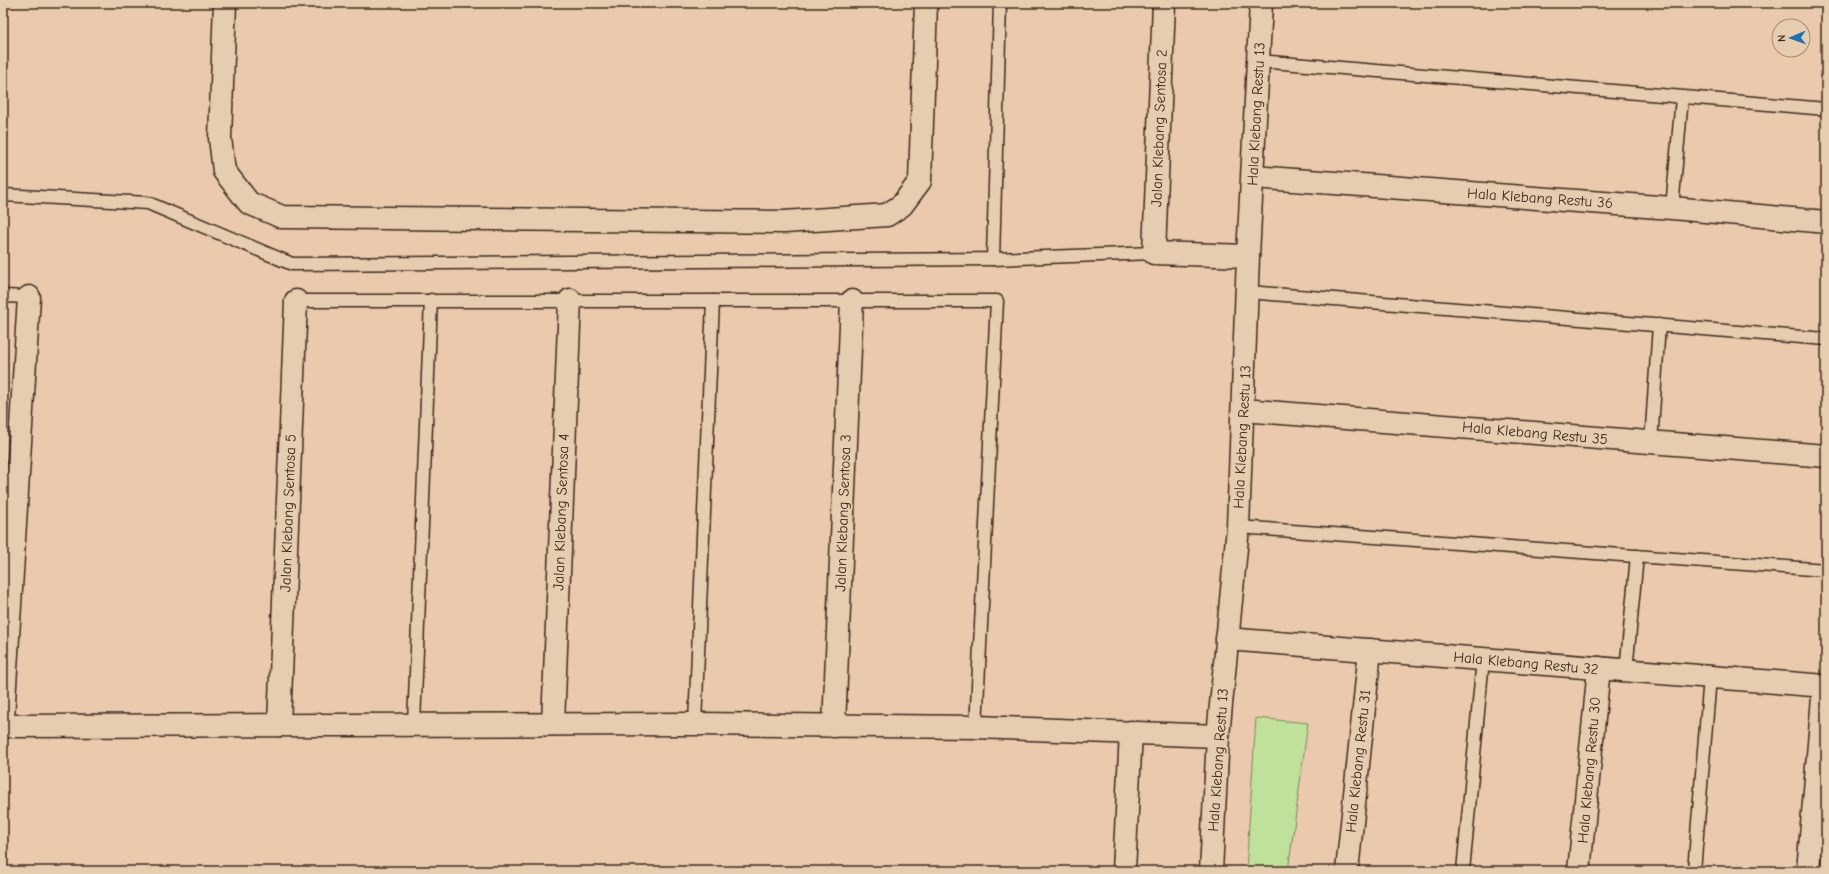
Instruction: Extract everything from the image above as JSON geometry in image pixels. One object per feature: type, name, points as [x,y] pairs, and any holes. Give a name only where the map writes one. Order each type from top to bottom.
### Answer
[{"type":"street","points":[[225,3],[220,138],[224,171],[249,203],[282,217],[784,222],[887,215],[902,205],[920,181],[926,3]]},
{"type":"street","name":"Jalan Klebang Sentosa 2","points":[[1154,253],[1164,3]]},
{"type":"street","name":"Hala Klebang Restu 13","points":[[1211,871],[1218,736],[1238,527],[1248,292],[1248,256],[1261,3]]},
{"type":"street","name":"Hala Klebang Restu 36","points":[[1253,177],[1672,208],[1826,222]]},
{"type":"street","points":[[1154,253],[1248,256]]},
{"type":"street","points":[[3,718],[30,296]]},
{"type":"street","name":"Jalan Klebang Sentosa 5","points":[[279,725],[296,300]]},
{"type":"street","name":"Jalan Klebang Sentosa 4","points":[[553,724],[570,300]]},
{"type":"street","name":"Jalan Klebang Sentosa 3","points":[[834,726],[852,301]]},
{"type":"street","name":"Hala Klebang Restu 35","points":[[1243,410],[1826,456]]},
{"type":"street","name":"Hala Klebang Restu 32","points":[[1227,639],[1825,686]]},
{"type":"street","name":"Hala Klebang Restu 31","points":[[1347,871],[1370,650]]},
{"type":"street","name":"Hala Klebang Restu 30","points":[[1579,871],[1599,668]]},
{"type":"street","points":[[1808,871],[1825,686]]},
{"type":"street","points":[[3,726],[695,724],[976,727],[1218,736]]},
{"type":"street","points":[[1124,871],[1131,732]]},
{"type":"lane","points":[[993,259],[1000,3]]},
{"type":"lane","points":[[1258,61],[1826,109]]},
{"type":"lane","points":[[1672,208],[1682,98]]},
{"type":"lane","points":[[3,195],[148,203],[292,264],[993,259],[1154,253]]},
{"type":"lane","points":[[1248,292],[1826,339]]},
{"type":"lane","points":[[3,296],[30,296]]},
{"type":"lane","points":[[296,300],[997,301],[976,727]]},
{"type":"lane","points":[[414,724],[431,300]]},
{"type":"lane","points":[[695,724],[713,301]]},
{"type":"lane","points":[[1651,442],[1659,325]]},
{"type":"lane","points":[[1238,527],[1826,570]]},
{"type":"lane","points":[[1626,671],[1637,556]]},
{"type":"lane","points":[[1463,871],[1483,659]]},
{"type":"lane","points":[[1694,871],[1710,677]]},
{"type":"green space","points":[[1256,718],[1308,723],[1288,871],[1246,871]]}]
